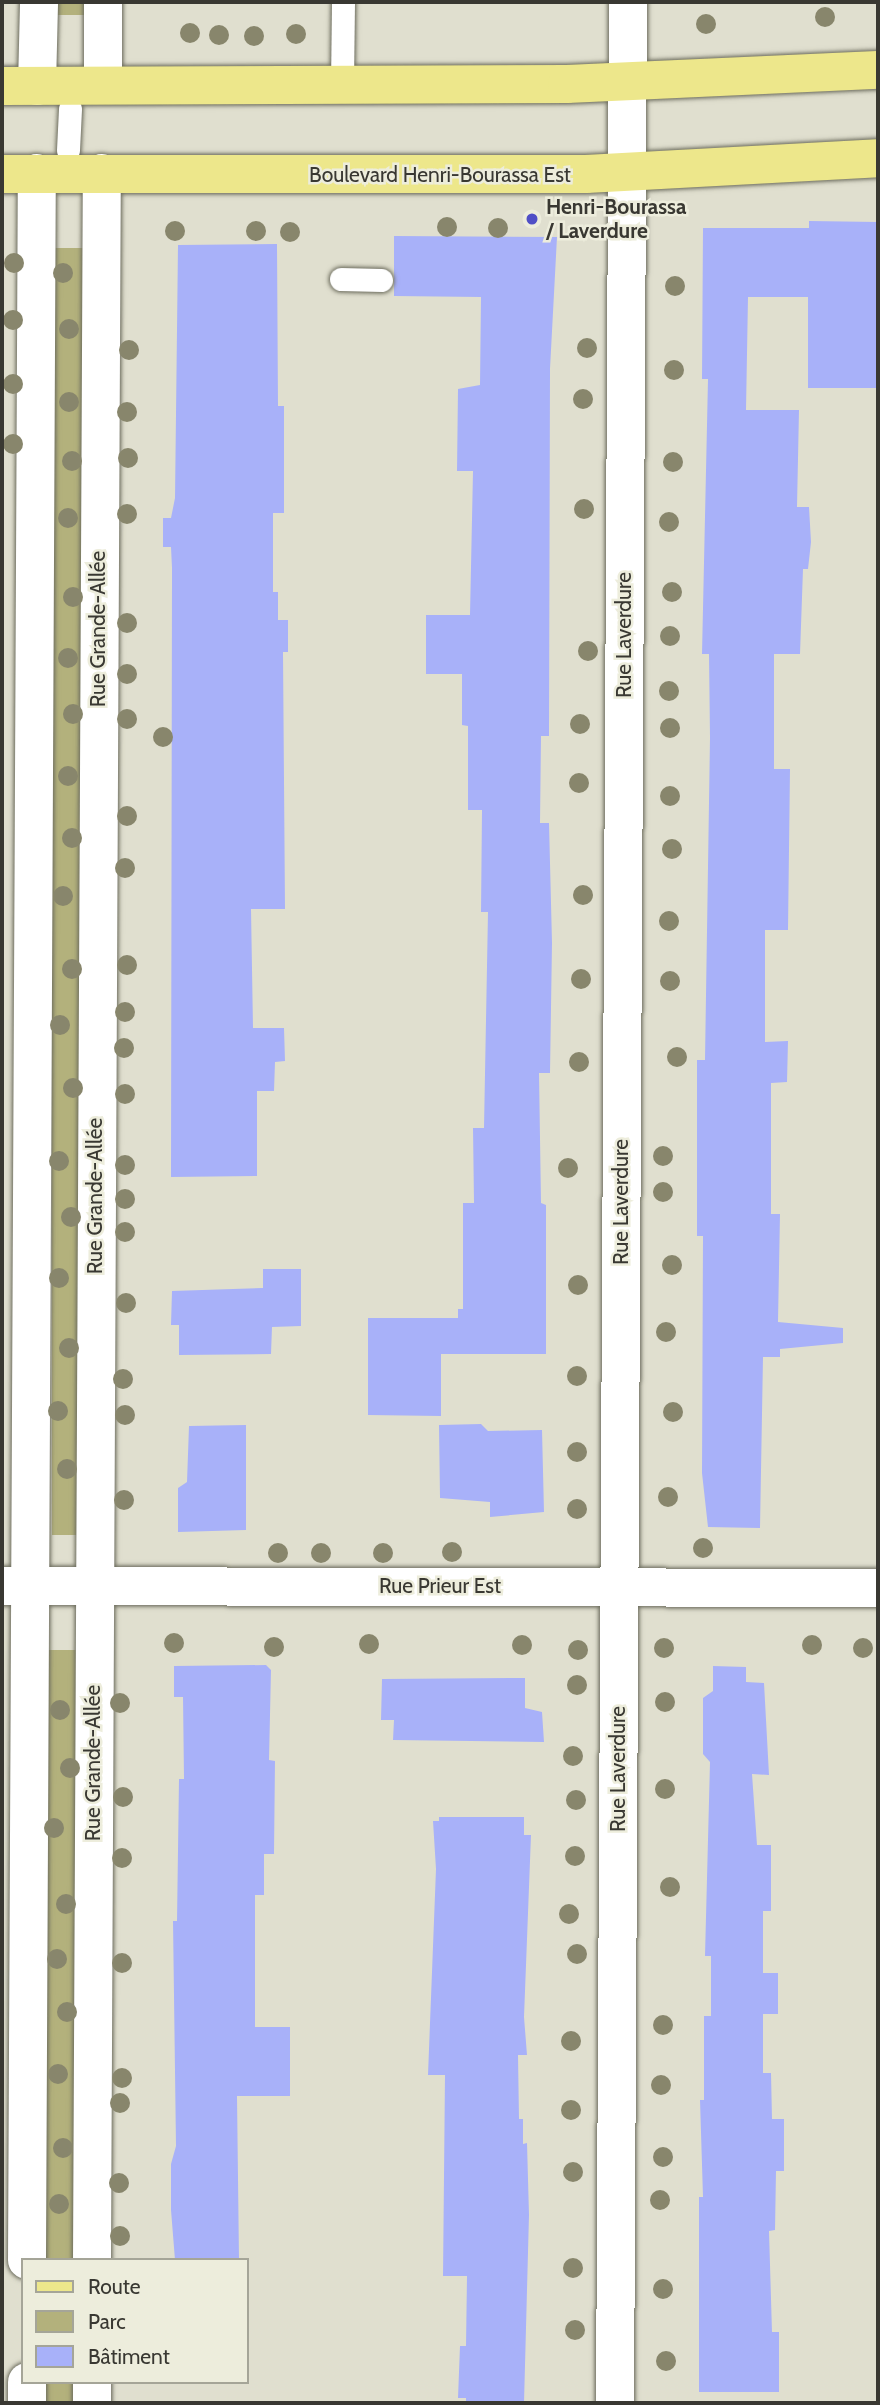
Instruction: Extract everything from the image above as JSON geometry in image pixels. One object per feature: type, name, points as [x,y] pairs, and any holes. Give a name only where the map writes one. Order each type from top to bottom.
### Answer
[{"type":"main road","points":[[20,86],[627,82],[878,70]]},
{"type":"main road","name":"Boulevard Henri-Bourassa Est","points":[[19,173],[627,173],[878,158]]},
{"type":"street","points":[[20,86],[38,2]]},
{"type":"street","points":[[103,2],[103,85]]},
{"type":"street","name":"Rue Laverdure","points":[[615,2403],[628,2]]},
{"type":"street","points":[[19,173],[16,1586],[27,2258]]},
{"type":"street","name":"Rue Grande-Allée","points":[[92,2258],[93,1586],[102,173]]},
{"type":"street","name":"Rue Prieur Est","points":[[16,1586],[878,1587]]},
{"type":"street","points":[[27,2384],[27,2403]]},
{"type":"street","points":[[92,2384],[92,2403]]},
{"type":"lane","points":[[342,84],[343,2]]},
{"type":"lane","points":[[69,109],[103,85]]},
{"type":"lane","points":[[20,86],[69,109]]},
{"type":"lane","points":[[68,150],[69,109]]},
{"type":"lane","points":[[19,173],[68,150]]},
{"type":"lane","points":[[68,150],[102,173]]},
{"type":"lane","points":[[341,279],[381,280]]},
{"type":"green space","points":[[54,2],[87,2],[87,15],[54,15]]},
{"type":"green space","points":[[52,248],[86,248],[86,1535],[52,1535]]},
{"type":"green space","points":[[46,1650],[79,1650],[79,2258],[46,2258]]},
{"type":"green space","points":[[43,2384],[75,2384],[75,2403],[43,2403]]},
{"type":"building","points":[[809,221],[878,222],[878,388],[808,388],[808,297],[748,297],[746,410],[799,410],[797,507],[809,507],[811,542],[808,569],[803,569],[800,654],[774,654],[774,769],[790,769],[788,930],[765,930],[765,1042],[788,1041],[787,1082],[771,1083],[771,1214],[780,1214],[778,1322],[843,1328],[843,1343],[780,1349],[780,1357],[763,1357],[760,1528],[708,1527],[702,1473],[703,1236],[697,1236],[697,1060],[705,1060],[710,738],[709,654],[702,654],[708,379],[702,379],[703,228],[809,228]]},
{"type":"building","points":[[394,236],[557,237],[550,369],[549,736],[541,736],[540,823],[549,823],[552,943],[550,1073],[539,1073],[541,1203],[546,1205],[546,1354],[441,1354],[441,1416],[368,1415],[368,1318],[458,1318],[458,1309],[463,1309],[463,1203],[474,1203],[473,1128],[484,1128],[488,912],[481,912],[482,810],[468,810],[468,726],[462,725],[462,674],[426,674],[426,615],[470,615],[473,471],[457,471],[458,389],[480,385],[481,297],[394,296]]},
{"type":"building","points":[[277,244],[278,406],[284,406],[284,513],[273,513],[273,592],[278,592],[278,620],[288,620],[288,652],[283,652],[285,909],[251,909],[253,1028],[284,1028],[285,1061],[275,1062],[274,1091],[257,1091],[257,1176],[171,1177],[172,568],[171,547],[163,547],[163,518],[171,518],[175,498],[178,245]]},
{"type":"building","points":[[263,1269],[301,1269],[301,1326],[272,1327],[271,1354],[179,1355],[179,1325],[171,1325],[172,1291],[263,1288]]},
{"type":"building","points":[[481,1424],[488,1431],[542,1430],[544,1512],[490,1517],[490,1502],[440,1498],[439,1425]]},
{"type":"building","points":[[246,1425],[246,1530],[178,1532],[178,1488],[187,1482],[189,1426]]},
{"type":"building","points":[[266,1665],[271,1670],[269,1760],[275,1761],[274,1854],[264,1854],[264,1895],[255,1895],[255,2027],[290,2027],[290,2096],[237,2096],[239,2258],[175,2258],[171,2210],[171,2164],[176,2146],[173,1921],[177,1921],[179,1779],[184,1779],[183,1697],[174,1697],[174,1666]]},
{"type":"building","points":[[713,1666],[746,1667],[746,1682],[764,1683],[769,1775],[752,1774],[757,1845],[771,1845],[771,1911],[763,1911],[763,1973],[778,1973],[778,2014],[763,2014],[763,2073],[771,2073],[772,2119],[784,2119],[784,2171],[776,2171],[775,2230],[769,2231],[772,2332],[779,2332],[779,2392],[699,2392],[699,2197],[703,2197],[700,2100],[704,2100],[704,2016],[711,2016],[711,1956],[705,1956],[710,1762],[703,1754],[703,1698],[713,1691]]},
{"type":"building","points":[[525,1678],[525,1708],[542,1712],[544,1742],[393,1740],[394,1720],[381,1720],[382,1679]]},
{"type":"building","points":[[439,1817],[524,1817],[524,1835],[531,1835],[524,2017],[527,2055],[518,2055],[519,2119],[523,2119],[523,2144],[527,2143],[529,2215],[524,2403],[466,2403],[466,2398],[458,2398],[460,2346],[466,2346],[467,2276],[443,2276],[445,2075],[428,2075],[436,1869],[433,1821],[439,1821]]},
{"type":"place","name":"Henri-Bourassa / Laverdure","points":[[532,219]]}]
